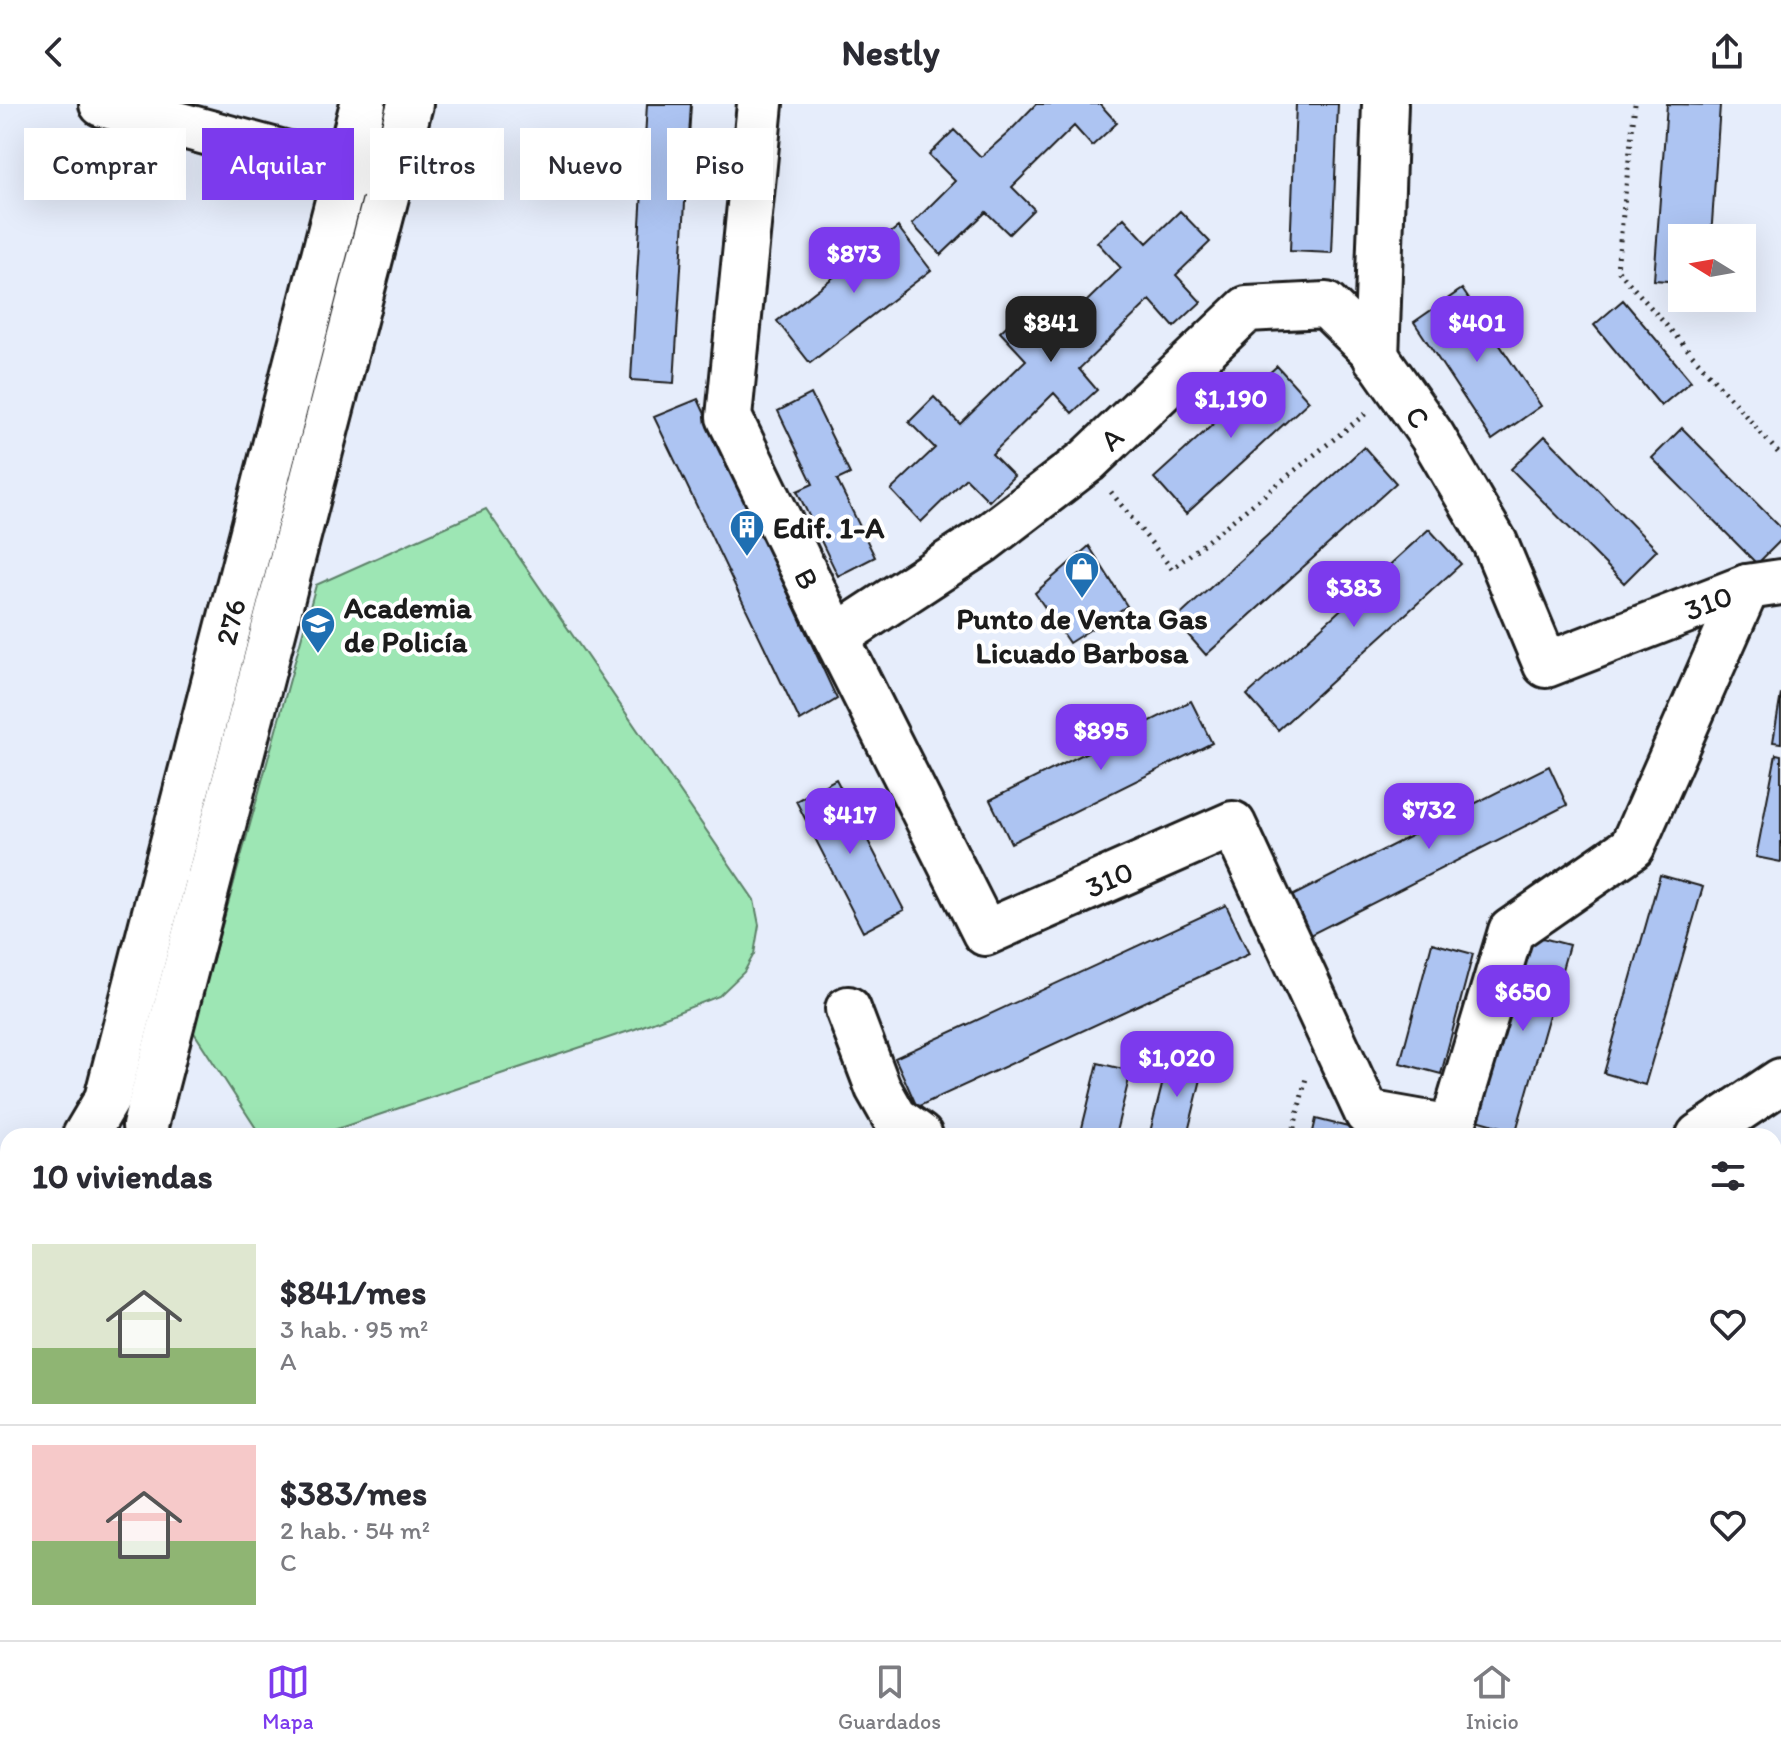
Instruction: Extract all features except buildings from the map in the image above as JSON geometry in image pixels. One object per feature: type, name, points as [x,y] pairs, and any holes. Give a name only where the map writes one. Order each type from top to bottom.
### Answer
[{"type":"street","points":[[102,104],[202,131]]},
{"type":"street","name":"276","points":[[354,141],[363,104]]},
{"type":"street","name":"276","points":[[404,128],[410,104]]},
{"type":"street","name":"B","points":[[760,104],[729,417],[985,933]]},
{"type":"street","points":[[1385,104],[1387,373]]},
{"type":"street","name":"276","points":[[90,1128],[107,1099],[339,200]]},
{"type":"street","name":"276","points":[[145,1128],[386,200]]},
{"type":"street","name":"A","points":[[836,637],[984,540],[1087,461],[1247,309],[1326,305],[1371,349],[1387,373]]},
{"type":"street","name":"C","points":[[1387,373],[1432,436],[1495,543],[1546,665]]},
{"type":"street","points":[[1382,1126],[1452,1128],[1511,931],[1632,847],[1764,585]]},
{"type":"street","name":"310","points":[[1546,665],[1764,585]]},
{"type":"street","name":"310","points":[[985,933],[1233,824],[1367,1113],[1382,1126]]},
{"type":"street","points":[[848,1009],[878,1088],[895,1118],[909,1128]]},
{"type":"street","points":[[1711,1128],[1781,1081]]},
{"type":"path","points":[[1635,104],[1617,269],[1781,456]]},
{"type":"path","points":[[1087,461],[1172,569],[1387,373]]},
{"type":"green space","points":[[486,509],[754,900],[759,925],[754,954],[744,972],[719,996],[635,1029],[340,1128],[256,1128],[193,1031],[316,585]]},
{"type":"place","name":"Edif. 1-A","points":[[747,558]]},
{"type":"place","name":"Punto de Venta Gas Licuado Barbosa","points":[[1082,600]]},
{"type":"place","name":"Academia de Policía","points":[[318,655]]}]
